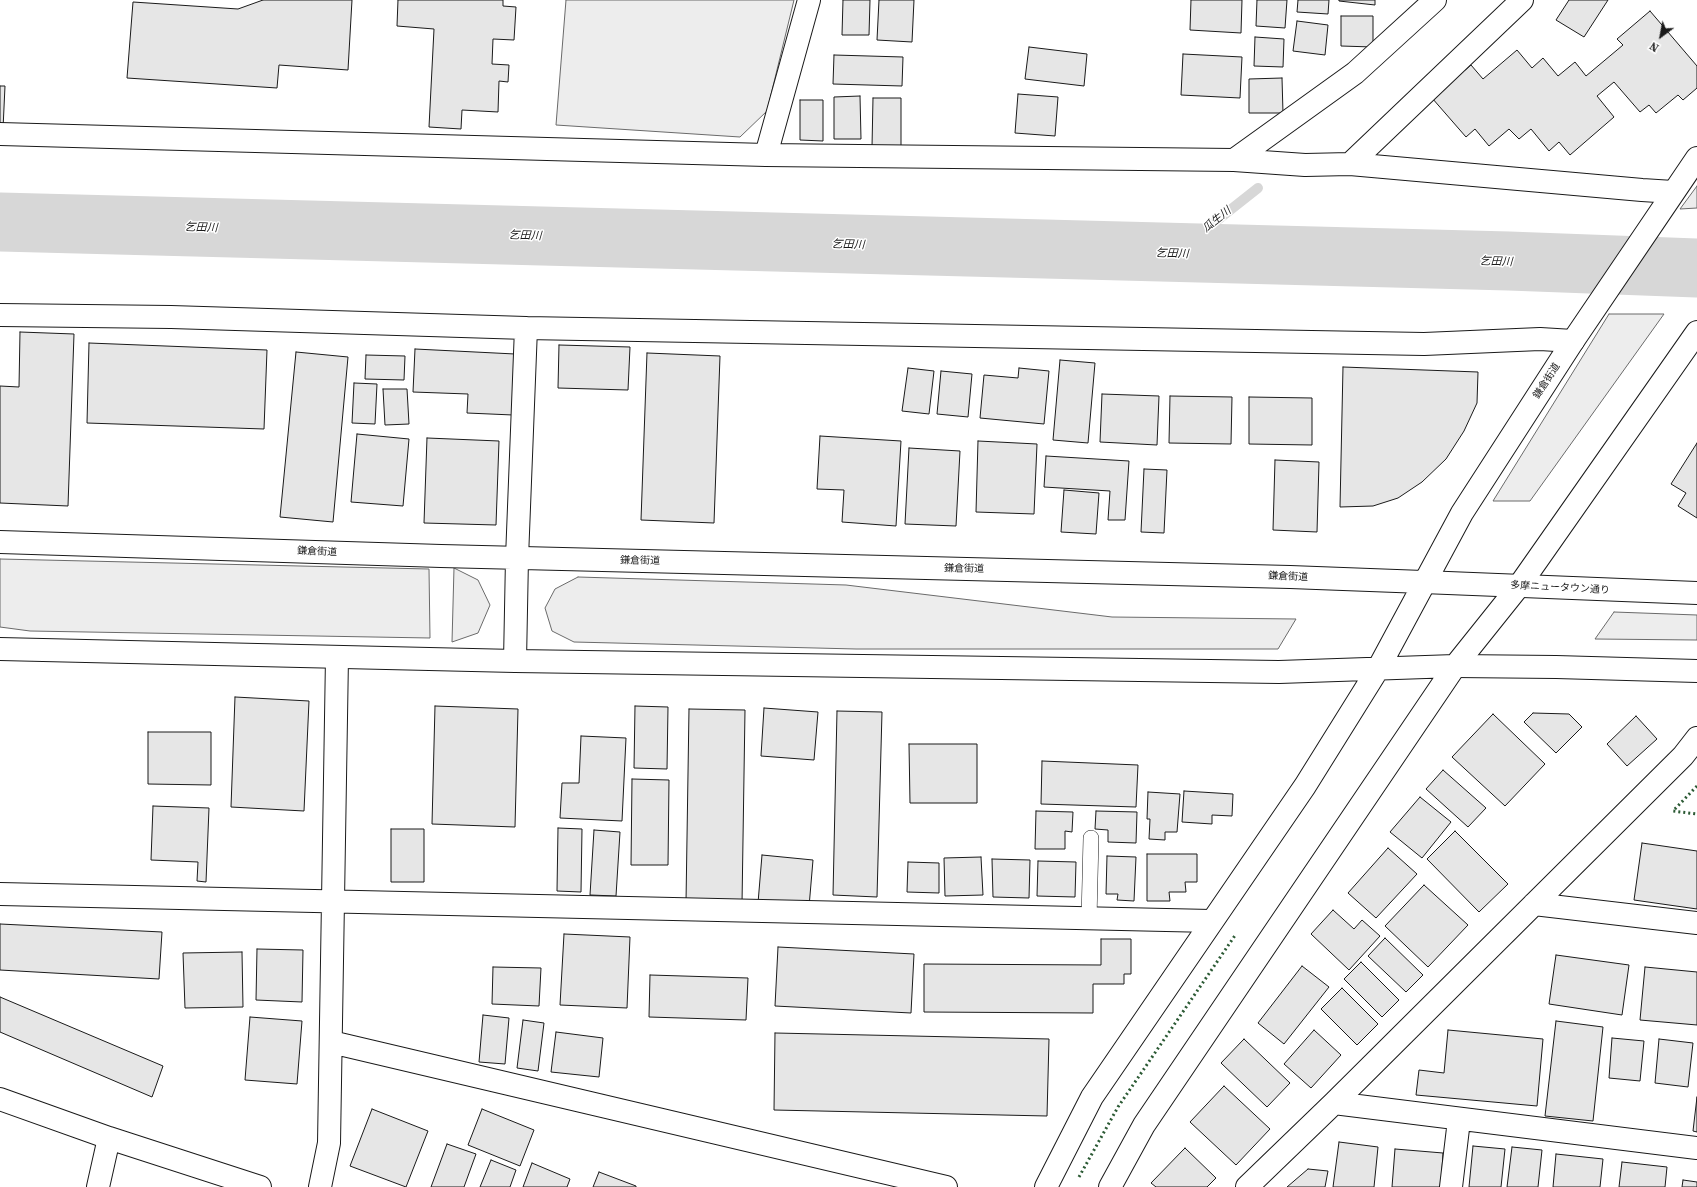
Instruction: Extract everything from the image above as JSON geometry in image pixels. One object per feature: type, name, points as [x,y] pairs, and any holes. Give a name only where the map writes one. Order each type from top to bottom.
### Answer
[{"type":"street","points":[[766,155],[809,0]]},
{"type":"street","points":[[1234,160],[1355,73],[1435,0]]},
{"type":"street","points":[[1350,164],[1522,0]]},
{"type":"street","points":[[0,134],[766,155],[1234,160],[1305,165],[1350,164],[1673,192]]},
{"type":"street","name":"鎌倉街道","points":[[0,542],[517,558],[1290,576],[1423,582],[1462,513],[1573,341],[1697,158]]},
{"type":"street","points":[[0,315],[171,317],[526,328],[1424,344],[1540,339],[1573,341]]},
{"type":"street","points":[[515,661],[517,558],[526,328]]},
{"type":"street","points":[[1110,1187],[1144,1125],[1455,666],[1519,586],[1694,339]]},
{"type":"street","points":[[1046,1187],[1092,1097],[1211,921],[1305,786],[1378,669],[1423,582]]},
{"type":"street","name":"多摩ニュータウン通り","points":[[1423,582],[1697,594]]},
{"type":"street","points":[[0,649],[515,661],[1280,672],[1455,666],[1697,671]]},
{"type":"street","points":[[320,1187],[329,1143],[337,657]]},
{"type":"street","points":[[1247,1187],[1334,1103],[1684,756],[1697,738]]},
{"type":"street","points":[[0,894],[1211,921]]},
{"type":"street","points":[[1534,904],[1697,923]]},
{"type":"street","points":[[331,1042],[946,1187]]},
{"type":"street","points":[[0,1099],[109,1138],[260,1187]]},
{"type":"street","points":[[1334,1103],[1459,1120],[1697,1148]]},
{"type":"street","points":[[1451,1187],[1459,1120]]},
{"type":"street","points":[[98,1187],[109,1138]]},
{"type":"lane","points":[[1089,919],[1091,838]]},
{"type":"shaded area","points":[[566,0],[794,0],[767,111],[740,137],[556,125]]},
{"type":"shaded area","points":[[1697,186],[1697,208],[1680,209]]},
{"type":"shaded area","points":[[1609,314],[1664,314],[1530,501],[1493,501]]},
{"type":"shaded area","points":[[0,559],[429,569],[430,638],[30,631],[0,627]]},
{"type":"shaded area","points":[[454,568],[478,580],[490,605],[478,633],[452,642]]},
{"type":"shaded area","points":[[578,577],[846,585],[1112,617],[1296,619],[1278,649],[856,649],[574,642],[552,631],[545,608],[555,589]]},
{"type":"shaded area","points":[[1614,612],[1697,615],[1697,640],[1595,639]]},
{"type":"building","points":[[263,0],[352,0],[348,70],[279,65],[277,88],[127,78],[133,2],[238,9]]},
{"type":"building","points":[[398,0],[503,0],[503,6],[516,7],[514,40],[493,39],[492,64],[509,65],[508,82],[499,81],[498,112],[462,110],[461,129],[429,127],[434,29],[397,26]]},
{"type":"building","points":[[843,0],[870,0],[869,35],[842,35]]},
{"type":"building","points":[[879,0],[914,0],[912,42],[877,40]]},
{"type":"building","points":[[1191,0],[1242,0],[1241,33],[1190,30]]},
{"type":"building","points":[[1257,0],[1287,0],[1285,28],[1256,26]]},
{"type":"building","points":[[1298,0],[1329,0],[1328,14],[1297,12]]},
{"type":"building","points":[[1375,0],[1375,5],[1339,1]]},
{"type":"building","points":[[1569,0],[1608,0],[1584,37],[1556,20]]},
{"type":"building","points":[[1650,11],[1697,66],[1697,88],[1683,100],[1678,95],[1656,113],[1649,105],[1640,112],[1614,82],[1597,96],[1614,117],[1570,155],[1559,142],[1549,151],[1531,129],[1519,139],[1509,129],[1489,146],[1475,129],[1466,137],[1432,98],[1471,65],[1483,79],[1517,50],[1532,68],[1543,58],[1558,76],[1575,62],[1586,76],[1623,45],[1617,39]]},
{"type":"building","points":[[1341,16],[1373,16],[1373,47],[1341,46]]},
{"type":"building","points":[[1297,21],[1328,25],[1325,55],[1293,51]]},
{"type":"building","points":[[1255,37],[1284,39],[1283,67],[1254,66]]},
{"type":"building","points":[[1029,47],[1087,54],[1084,86],[1025,79]]},
{"type":"building","points":[[1183,54],[1242,57],[1240,98],[1181,95]]},
{"type":"building","points":[[834,55],[903,57],[902,86],[833,84]]},
{"type":"building","points":[[1282,78],[1283,113],[1249,113],[1249,79]]},
{"type":"building","points":[[0,86],[5,86],[3,129],[0,129]]},
{"type":"building","points":[[1018,94],[1058,97],[1055,136],[1015,133]]},
{"type":"building","points":[[860,96],[861,139],[834,139],[834,97]]},
{"type":"building","points":[[873,98],[901,98],[901,147],[872,147]]},
{"type":"building","points":[[800,100],[823,100],[823,141],[800,140]]},
{"type":"building","points":[[20,332],[74,334],[68,506],[0,503],[0,386],[19,387]]},
{"type":"building","points":[[89,343],[267,350],[264,429],[87,423]]},
{"type":"building","points":[[559,345],[630,347],[628,390],[558,388]]},
{"type":"building","points":[[415,349],[515,354],[513,415],[467,413],[468,394],[413,392]]},
{"type":"building","points":[[296,352],[348,357],[333,522],[280,517]]},
{"type":"building","points":[[647,353],[720,356],[714,523],[641,520]]},
{"type":"building","points":[[366,355],[405,356],[404,380],[365,379]]},
{"type":"building","points":[[1060,360],[1095,363],[1088,443],[1053,440]]},
{"type":"building","points":[[1343,367],[1478,372],[1477,403],[1464,431],[1446,459],[1422,482],[1398,498],[1373,506],[1340,507]]},
{"type":"building","points":[[908,368],[934,371],[929,414],[902,411]]},
{"type":"building","points":[[1019,368],[1049,371],[1044,424],[980,418],[984,375],[1018,378]]},
{"type":"building","points":[[941,371],[972,374],[968,417],[937,414]]},
{"type":"building","points":[[354,383],[377,384],[375,424],[352,423]]},
{"type":"building","points":[[383,389],[407,389],[409,424],[385,425]]},
{"type":"building","points":[[1102,394],[1159,396],[1157,445],[1100,442]]},
{"type":"building","points":[[1170,396],[1232,397],[1231,444],[1169,443]]},
{"type":"building","points":[[1249,397],[1312,398],[1312,445],[1249,444]]},
{"type":"building","points":[[357,434],[409,439],[403,506],[351,502]]},
{"type":"building","points":[[820,436],[901,441],[896,526],[842,522],[844,490],[817,489]]},
{"type":"building","points":[[427,438],[499,441],[496,525],[424,523]]},
{"type":"building","points":[[978,441],[1037,444],[1034,514],[976,512]]},
{"type":"building","points":[[1697,443],[1697,518],[1678,506],[1686,493],[1671,484]]},
{"type":"building","points":[[909,448],[960,451],[956,526],[905,524]]},
{"type":"building","points":[[1046,456],[1129,461],[1125,520],[1108,520],[1110,491],[1044,487]]},
{"type":"building","points":[[1275,460],[1319,462],[1317,532],[1273,530]]},
{"type":"building","points":[[1144,469],[1167,470],[1164,533],[1141,532]]},
{"type":"building","points":[[1064,490],[1099,493],[1096,534],[1061,532]]},
{"type":"building","points":[[235,697],[309,701],[304,811],[231,807]]},
{"type":"building","points":[[435,706],[518,709],[515,827],[432,824]]},
{"type":"building","points":[[635,706],[668,707],[667,769],[634,768]]},
{"type":"building","points":[[764,708],[818,712],[814,760],[761,756]]},
{"type":"building","points":[[689,709],[745,710],[742,904],[686,902]]},
{"type":"building","points":[[837,711],[882,712],[877,897],[833,895]]},
{"type":"building","points":[[1533,713],[1569,714],[1582,727],[1556,753],[1524,722]]},
{"type":"building","points":[[1493,714],[1545,764],[1505,806],[1452,757]]},
{"type":"building","points":[[1636,716],[1657,739],[1627,766],[1607,744]]},
{"type":"building","points":[[148,732],[211,732],[211,785],[148,784]]},
{"type":"building","points":[[581,736],[626,738],[622,821],[560,818],[562,783],[579,783]]},
{"type":"building","points":[[909,744],[977,744],[977,803],[910,803]]},
{"type":"building","points":[[1042,761],[1138,765],[1136,807],[1041,804]]},
{"type":"building","points":[[1443,770],[1486,808],[1468,827],[1426,789]]},
{"type":"building","points":[[632,779],[669,780],[668,865],[631,865]]},
{"type":"building","points":[[1184,791],[1233,794],[1232,816],[1212,815],[1212,824],[1182,822]]},
{"type":"building","points":[[1148,792],[1180,794],[1177,832],[1165,832],[1165,840],[1149,839],[1150,819],[1147,819]]},
{"type":"building","points":[[1420,797],[1451,822],[1422,858],[1390,832]]},
{"type":"building","points":[[153,806],[209,808],[206,882],[197,881],[198,862],[151,860]]},
{"type":"building","points":[[1036,811],[1073,812],[1072,832],[1065,831],[1065,849],[1035,849]]},
{"type":"building","points":[[1096,811],[1137,812],[1136,843],[1108,842],[1108,830],[1095,829]]},
{"type":"building","points":[[558,828],[582,829],[581,892],[557,891]]},
{"type":"building","points":[[391,829],[424,829],[424,882],[391,882]]},
{"type":"building","points":[[594,830],[620,832],[616,896],[590,895]]},
{"type":"building","points":[[1455,831],[1508,884],[1479,912],[1427,859]]},
{"type":"building","points":[[1642,843],[1697,851],[1697,909],[1634,900]]},
{"type":"building","points":[[1388,848],[1417,874],[1376,918],[1348,893]]},
{"type":"building","points":[[1147,854],[1197,854],[1197,882],[1185,882],[1186,892],[1169,892],[1170,901],[1147,901]]},
{"type":"building","points":[[762,855],[813,860],[809,907],[758,903]]},
{"type":"building","points":[[1107,856],[1136,857],[1134,901],[1117,900],[1118,894],[1106,894]]},
{"type":"building","points":[[981,857],[983,895],[945,896],[944,858]]},
{"type":"building","points":[[992,859],[1030,860],[1029,898],[993,897]]},
{"type":"building","points":[[1038,861],[1076,862],[1075,897],[1037,896]]},
{"type":"building","points":[[908,862],[939,863],[939,893],[907,892]]},
{"type":"building","points":[[1424,885],[1468,925],[1428,967],[1385,926]]},
{"type":"building","points":[[1333,910],[1354,929],[1362,920],[1380,936],[1349,970],[1311,934]]},
{"type":"building","points":[[0,924],[162,932],[159,979],[0,970]]},
{"type":"building","points":[[564,934],[630,937],[627,1008],[560,1005]]},
{"type":"building","points":[[1385,938],[1423,975],[1406,992],[1368,956]]},
{"type":"building","points":[[1101,939],[1131,939],[1131,974],[1124,974],[1124,984],[1093,984],[1093,1013],[924,1012],[924,964],[1101,965]]},
{"type":"building","points":[[778,947],[914,954],[911,1013],[775,1006]]},
{"type":"building","points":[[257,949],[303,950],[302,1002],[256,1000]]},
{"type":"building","points":[[242,952],[243,1007],[185,1008],[183,953]]},
{"type":"building","points":[[1556,955],[1629,965],[1622,1015],[1549,1004]]},
{"type":"building","points":[[1361,962],[1399,1000],[1382,1017],[1344,979]]},
{"type":"building","points":[[1302,966],[1329,987],[1284,1044],[1258,1023]]},
{"type":"building","points":[[493,967],[541,968],[539,1006],[492,1004]]},
{"type":"building","points":[[1645,967],[1697,972],[1697,1025],[1640,1020]]},
{"type":"building","points":[[650,975],[748,978],[746,1020],[649,1017]]},
{"type":"building","points":[[1342,988],[1378,1024],[1357,1045],[1321,1009]]},
{"type":"building","points":[[0,997],[163,1066],[152,1097],[0,1032]]},
{"type":"building","points":[[483,1015],[509,1018],[505,1064],[479,1062]]},
{"type":"building","points":[[250,1017],[302,1021],[297,1084],[245,1080]]},
{"type":"building","points":[[523,1020],[544,1023],[538,1071],[517,1068]]},
{"type":"building","points":[[1556,1021],[1603,1027],[1593,1121],[1545,1116]]},
{"type":"building","points":[[1314,1030],[1341,1055],[1311,1088],[1284,1064]]},
{"type":"building","points":[[1448,1030],[1543,1039],[1537,1106],[1416,1095],[1419,1070],[1444,1073]]},
{"type":"building","points":[[556,1032],[603,1038],[599,1077],[551,1072]]},
{"type":"building","points":[[775,1033],[1049,1039],[1047,1116],[774,1110]]},
{"type":"building","points":[[1612,1038],[1644,1041],[1640,1081],[1609,1078]]},
{"type":"building","points":[[1244,1039],[1290,1083],[1267,1107],[1221,1063]]},
{"type":"building","points":[[1659,1039],[1693,1043],[1688,1087],[1655,1083]]},
{"type":"building","points":[[1224,1086],[1270,1129],[1236,1165],[1190,1122]]},
{"type":"building","points":[[1697,1097],[1697,1132],[1693,1131]]},
{"type":"building","points":[[372,1109],[428,1131],[406,1187],[350,1166]]},
{"type":"building","points":[[482,1109],[534,1130],[520,1166],[468,1145]]},
{"type":"building","points":[[1339,1142],[1378,1147],[1374,1187],[1333,1187]]},
{"type":"building","points":[[447,1144],[476,1154],[464,1187],[431,1187]]},
{"type":"building","points":[[1473,1146],[1505,1149],[1501,1187],[1469,1187]]},
{"type":"building","points":[[1512,1147],[1542,1150],[1538,1187],[1507,1187]]},
{"type":"building","points":[[1185,1148],[1216,1178],[1207,1187],[1156,1187],[1151,1183]]},
{"type":"building","points":[[1395,1149],[1443,1153],[1441,1187],[1392,1187]]},
{"type":"building","points":[[1556,1154],[1603,1159],[1600,1187],[1553,1187]]},
{"type":"building","points":[[491,1160],[516,1170],[510,1187],[480,1187]]},
{"type":"building","points":[[1622,1162],[1667,1167],[1665,1187],[1619,1187]]},
{"type":"building","points":[[532,1163],[570,1179],[567,1187],[523,1187]]},
{"type":"building","points":[[1308,1169],[1328,1171],[1325,1187],[1287,1187]]},
{"type":"building","points":[[599,1172],[636,1186],[636,1187],[593,1187]]},
{"type":"building","points":[[1683,1180],[1697,1182],[1697,1187],[1682,1187]]},
{"type":"waterway","name":"瓜生川","points":[[1177,252],[1258,188]]},
{"type":"waterway","name":"乞田川","points":[[0,222],[1509,261],[1697,268]]},
{"type":"hedge","points":[[1697,786],[1673,811],[1697,814]]},
{"type":"hedge","points":[[1079,1177],[1118,1107],[1236,934]]}]
